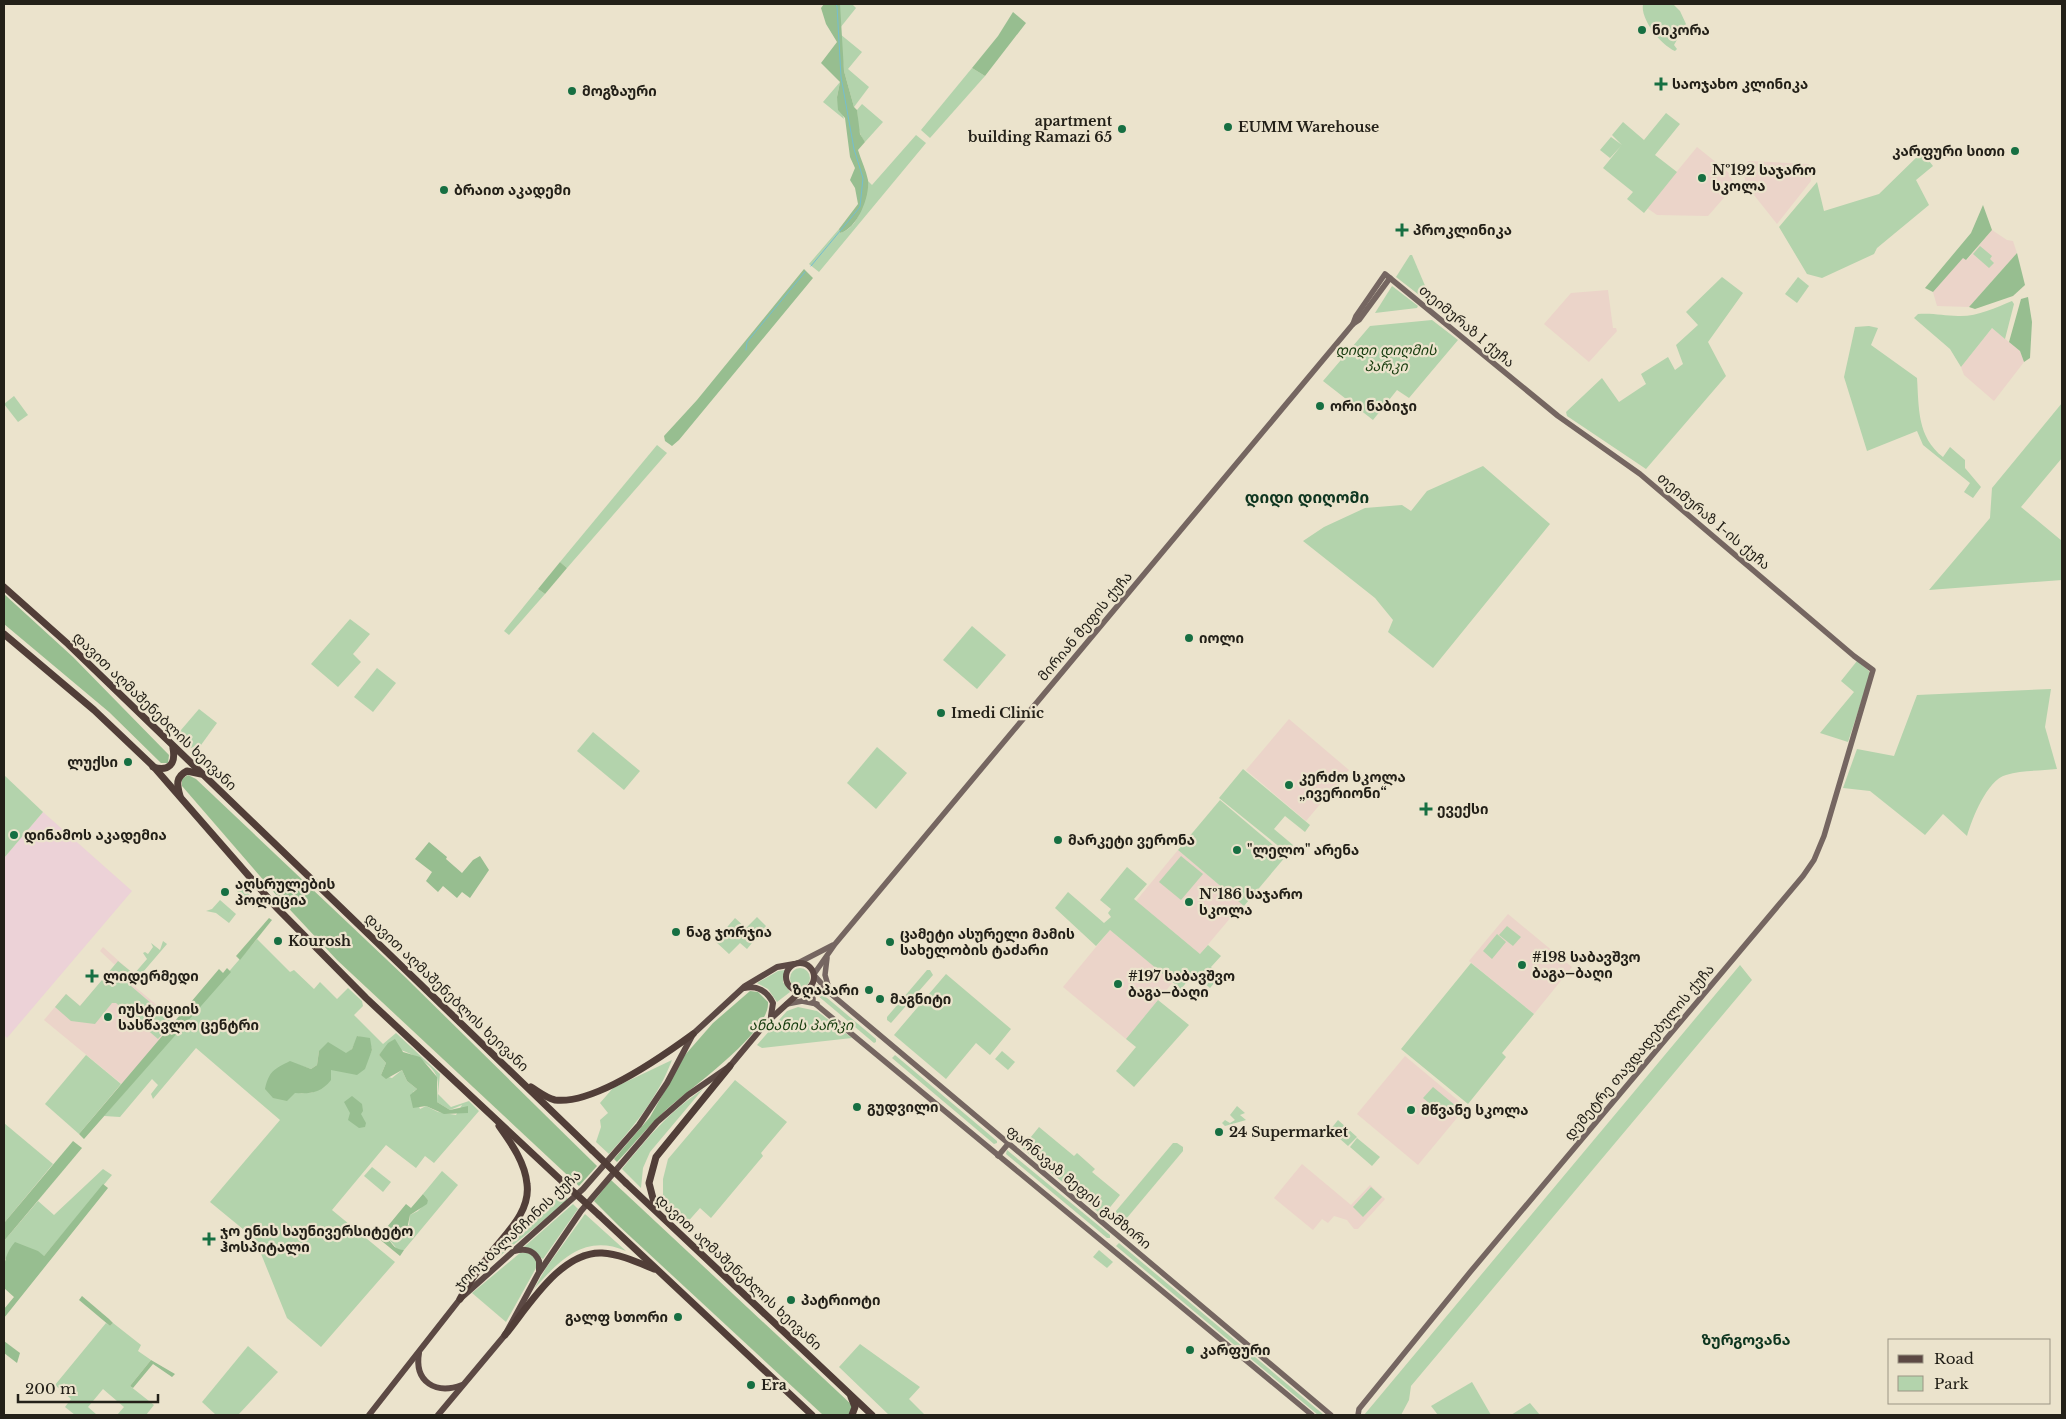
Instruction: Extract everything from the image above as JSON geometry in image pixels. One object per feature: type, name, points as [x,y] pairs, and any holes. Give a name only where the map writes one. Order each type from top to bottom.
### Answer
[{"type":"highway","name":"დავით აღმაშენებლის ხეივანი","points":[[4,587],[68,644],[173,748],[657,1213],[872,1415]]},
{"type":"highway","points":[[4,634],[94,710],[153,766],[212,831],[276,907],[360,992],[812,1415]]},
{"type":"highway","points":[[153,766],[167,769],[172,765],[174,761],[173,748]]},
{"type":"highway","points":[[180,796],[177,784],[180,776],[187,771],[202,774]]},
{"type":"highway","points":[[520,1080],[555,1100],[582,1097],[646,1066],[693,1034]]},
{"type":"highway","points":[[657,1213],[649,1183],[656,1157],[730,1066]]},
{"type":"highway","points":[[460,1299],[487,1258],[521,1214],[528,1192],[520,1160],[490,1113]]},
{"type":"highway","points":[[505,1335],[558,1272],[575,1259],[593,1253],[610,1254],[630,1259],[659,1271]]},
{"type":"highway","points":[[850,1395],[855,1407],[852,1415]]},
{"type":"main road","name":"მირიან მეფის ქუჩა","points":[[814,975],[835,944],[1353,324],[1356,316],[1388,276]]},
{"type":"main road","name":"მირიან მეფის ქუჩა","points":[[1353,324],[1360,320],[1388,276]]},
{"type":"main road","name":"თეიმურაზ I ქუჩა","points":[[1388,276],[1534,397]]},
{"type":"main road","name":"თეიმურაზ I-ის ქუჩა","points":[[1534,397],[1640,474],[1854,656],[1873,670]]},
{"type":"main road","name":"დემეტრე თავდადებულის ქუჩა","points":[[1353,1415],[1358,1412],[1471,1271],[1801,880],[1814,860],[1822,842],[1873,670]]},
{"type":"main road","name":"მირიან მეფის ქუჩა","points":[[610,1159],[650,1111],[693,1034],[740,989],[777,967],[796,964],[835,944]]},
{"type":"main road","points":[[828,953],[825,975],[831,994]]},
{"type":"main road","points":[[730,1066],[785,1005],[809,987],[814,975],[806,965],[796,964],[787,974],[786,982],[793,990],[801,992]]},
{"type":"main road","name":"ფარნავაზ მეფის გამზირი","points":[[814,975],[831,994],[1331,1415]]},
{"type":"main road","points":[[813,999],[812,993],[814,988],[823,987]]},
{"type":"main road","points":[[740,989],[759,988],[769,995],[773,1009],[766,1024]]},
{"type":"main road","name":"ფარნავაზ მეფის გამზირი","points":[[801,992],[813,999],[998,1156],[1312,1415]]},
{"type":"main road","points":[[785,1005],[802,1001],[819,1004]]},
{"type":"main road","name":"ჯორჯ ბალანჩინის ქუჩა","points":[[438,1415],[505,1335],[538,1274],[567,1229],[618,1167],[657,1122],[676,1104],[730,1066]]},
{"type":"main road","points":[[998,1156],[1008,1144]]},
{"type":"main road","name":"ჯორჯ ბალანჩინის ქუჩა","points":[[370,1415],[460,1299],[547,1223],[583,1189],[610,1159]]},
{"type":"main road","points":[[512,1252],[524,1249],[532,1252],[539,1261],[538,1274]]},
{"type":"main road","points":[[420,1352],[418,1366],[430,1385],[440,1389],[463,1385]]},
{"type":"shaded area","name":"№192 საჯარო სკოლა","points":[[1697,147],[1728,172],[1735,185],[1708,216],[1657,215],[1647,208]]},
{"type":"shaded area","points":[[1748,161],[1809,164],[1811,181],[1777,224],[1746,185],[1743,168]]},
{"type":"shaded area","points":[[1992,230],[2007,240],[2013,241],[2017,253],[1969,307],[1937,306],[1933,292],[1963,257],[1967,260]]},
{"type":"shaded area","points":[[1608,290],[1613,328],[1616,328],[1617,331],[1589,362],[1544,324],[1571,293]]},
{"type":"shaded area","points":[[1992,328],[2020,351],[2024,362],[1994,401],[1964,375],[1961,367]]},
{"type":"shaded area","points":[[1289,719],[1349,770],[1306,821],[1246,770]]},
{"type":"shaded area","points":[[43,812],[132,891],[7,1038],[4,1035],[4,858]]},
{"type":"shaded area","name":"№186 საჯარო სკოლა","points":[[1178,850],[1242,904],[1200,954],[1136,901]]},
{"type":"shaded area","name":"#198 საბავშვო ბაგა–ბაღი","points":[[1508,914],[1572,967],[1534,1014],[1469,961]]},
{"type":"shaded area","name":"#197 საბავშვო ბაგა–ბაღი","points":[[1110,930],[1173,982],[1126,1039],[1063,987]]},
{"type":"shaded area","name":"იუსტიციის სასწავლო ცენტრი","points":[[103,947],[139,979],[134,986],[183,1027],[129,1090],[44,1020],[66,994],[80,1006],[115,965],[100,951]]},
{"type":"shaded area","name":"მწვანე სკოლა","points":[[1405,1056],[1466,1107],[1418,1165],[1357,1114]]},
{"type":"shaded area","points":[[1302,1164],[1351,1205],[1370,1185],[1385,1199],[1358,1229],[1354,1229],[1347,1220],[1334,1216],[1328,1223],[1322,1219],[1313,1230],[1274,1198]]},
{"type":"green space","points":[[824,4],[840,4],[844,71],[854,107],[857,110],[860,134],[865,142],[858,150],[868,180],[865,203],[857,219],[840,233],[839,229],[858,204],[855,188],[850,180],[855,168],[850,157],[845,118],[838,110],[837,97],[840,82],[821,63],[837,42],[826,24],[821,8]]},
{"type":"green space","points":[[840,4],[852,4],[856,8],[840,28]]},
{"type":"green space","points":[[1643,4],[1673,4],[1680,11],[1686,24],[1674,45],[1677,49],[1675,51],[1658,37],[1648,24]]},
{"type":"green space","points":[[1013,12],[1026,23],[985,76],[972,68],[998,36]]},
{"type":"green space","points":[[840,34],[862,52],[848,69],[869,87],[854,107],[844,71]]},
{"type":"green space","points":[[972,68],[985,76],[930,138],[921,130]]},
{"type":"green space","points":[[840,82],[837,97],[844,119],[823,102]]},
{"type":"green space","points":[[862,104],[883,122],[865,142],[859,131],[858,123],[857,110]]},
{"type":"green space","points":[[1666,113],[1680,124],[1655,155],[1677,172],[1644,213],[1627,199],[1633,192],[1603,168],[1621,146],[1610,158],[1600,150],[1611,137],[1622,145],[1612,135],[1623,122],[1644,140]]},
{"type":"green space","points":[[916,135],[926,143],[819,272],[809,264],[839,229],[840,233],[847,230],[857,219],[868,181],[872,185]]},
{"type":"green space","points":[[1922,152],[1933,166],[1916,180],[1929,205],[1877,248],[1874,254],[1822,278],[1807,274],[1779,227],[1817,182],[1824,211],[1879,194]]},
{"type":"green space","points":[[1983,205],[1992,230],[1966,260],[1963,258],[1933,292],[1925,288],[1971,233]]},
{"type":"green space","points":[[1980,246],[1992,256],[1990,259],[1994,263],[1989,268],[1973,254]]},
{"type":"green space","points":[[2017,253],[2025,285],[2013,296],[1975,309],[1969,307]]},
{"type":"green space","points":[[1410,255],[1412,255],[1426,288],[1425,297],[1423,298],[1396,277]]},
{"type":"green space","points":[[804,269],[813,278],[679,440],[672,446],[665,441],[664,436],[697,400]]},
{"type":"green space","points":[[1722,277],[1743,293],[1708,342],[1726,376],[1646,469],[1567,416],[1566,412],[1602,378],[1619,402],[1646,384],[1641,374],[1668,357],[1675,370],[1683,364],[1676,345],[1698,325],[1686,312]]},
{"type":"green space","points":[[1798,277],[1809,286],[1797,303],[1785,294]]},
{"type":"green space","points":[[1392,286],[1418,306],[1417,308],[1375,313]]},
{"type":"green space","points":[[2028,297],[2032,322],[2030,358],[2024,362],[2020,351],[2009,342],[2021,299]]},
{"type":"green space","points":[[2012,301],[2014,304],[2005,339],[1992,328],[1961,367],[1950,349],[1914,318],[1918,314],[1972,315]]},
{"type":"green space","name":"დიდი დიღმის პარკი","points":[[1432,320],[1458,340],[1409,398],[1397,390],[1373,420],[1323,381],[1370,326]]},
{"type":"green space","points":[[1869,326],[1878,328],[1871,345],[1917,378],[1919,411],[1928,440],[1943,457],[1950,447],[1965,460],[1965,468],[1981,487],[1973,498],[1964,492],[1970,483],[1923,445],[1917,431],[1867,451],[1844,377],[1855,327]]},
{"type":"green space","points":[[14,396],[28,415],[18,422],[4,404]]},
{"type":"green space","points":[[2062,403],[2062,458],[2021,507],[2062,541],[2062,580],[1929,590],[1990,518],[1992,488]]},
{"type":"green space","points":[[657,445],[667,453],[567,568],[560,562]]},
{"type":"green space","points":[[1483,466],[1550,524],[1433,668],[1388,632],[1393,620],[1375,598],[1303,541],[1324,527],[1365,508],[1402,505],[1411,511],[1427,491]]},
{"type":"green space","points":[[560,562],[567,568],[545,594],[538,589]]},
{"type":"green space","points":[[538,589],[545,594],[509,635],[504,631]]},
{"type":"green space","points":[[4,594],[73,657],[169,755],[168,763],[161,763],[109,712],[4,624]]},
{"type":"green space","points":[[350,619],[370,634],[353,654],[361,662],[338,687],[311,664]]},
{"type":"green space","points":[[972,626],[1006,655],[977,689],[943,660]]},
{"type":"green space","points":[[1857,661],[1869,671],[1870,675],[1848,742],[1820,733],[1854,692],[1841,681]]},
{"type":"green space","points":[[377,668],[396,683],[373,712],[354,697]]},
{"type":"green space","points":[[2051,689],[2045,727],[2057,769],[2018,772],[1999,778],[1981,801],[1967,836],[1943,814],[1925,835],[1870,791],[1843,788],[1857,749],[1894,756],[1917,695]]},
{"type":"green space","points":[[199,709],[217,723],[201,745],[187,749],[175,737]]},
{"type":"green space","points":[[593,732],[640,771],[624,790],[577,751]]},
{"type":"green space","points":[[877,747],[907,773],[876,809],[847,783]]},
{"type":"green space","points":[[1243,769],[1310,825],[1305,832],[1285,816],[1274,829],[1293,845],[1287,853],[1219,798]]},
{"type":"green space","name":"დინამოს აკადემია","points":[[4,775],[43,812],[4,858]]},
{"type":"green space","points":[[188,775],[196,779],[404,976],[597,1166],[579,1186],[337,960],[278,897],[182,786],[182,779]]},
{"type":"green space","name":"\"ლელო\" არენა","points":[[1220,800],[1286,856],[1244,906],[1178,850]]},
{"type":"green space","points":[[429,842],[462,873],[473,860],[480,856],[489,870],[470,898],[462,892],[457,898],[443,886],[438,892],[426,881],[432,872],[415,859]]},
{"type":"green space","points":[[1181,856],[1203,874],[1181,900],[1159,882]]},
{"type":"green space","points":[[1127,867],[1147,884],[1134,899],[1200,954],[1208,945],[1221,956],[1211,967],[1220,976],[1210,988],[1193,974],[1181,989],[1110,930],[1096,946],[1055,908],[1068,892],[1104,923],[1111,917],[1108,913],[1111,909],[1100,900]]},
{"type":"green space","points":[[241,884],[254,897],[254,908],[235,889]]},
{"type":"green space","points":[[220,900],[236,914],[229,923],[216,913],[206,911],[212,909]]},
{"type":"green space","points":[[757,917],[766,926],[747,949],[740,943],[729,954],[715,941],[735,918],[746,928]]},
{"type":"green space","points":[[269,918],[272,920],[240,960],[236,956]]},
{"type":"green space","points":[[1507,926],[1521,937],[1513,946],[1499,935]]},
{"type":"green space","points":[[1497,934],[1506,942],[1492,959],[1483,951]]},
{"type":"green space","points":[[257,939],[290,972],[294,970],[314,989],[320,982],[337,999],[348,988],[362,1001],[363,1006],[354,1015],[383,1044],[396,1033],[440,1074],[438,1094],[451,1107],[469,1101],[479,1111],[434,1163],[425,1156],[416,1168],[386,1145],[332,1210],[395,1262],[321,1347],[287,1318],[255,1239],[210,1202],[280,1120],[196,1048],[153,1099],[151,1094],[158,1085],[152,1079],[120,1117],[104,1116]],"holes":[[[358,1036],[370,1043],[372,1050],[366,1062],[331,1070],[322,1087],[314,1092],[295,1093],[296,1064],[311,1069],[317,1065],[319,1051],[346,1054],[352,1049]],[[387,1046],[408,1053],[430,1066],[437,1078],[437,1102],[450,1110],[462,1105],[456,1115],[438,1112],[426,1106],[420,1109],[413,1092],[417,1089],[407,1081],[402,1070],[392,1078],[381,1075],[386,1063],[379,1055]]]},
{"type":"green space","points":[[163,941],[167,944],[131,986],[173,1022],[158,1039],[116,1003],[112,1003],[95,1024],[71,1021],[55,1007],[66,994],[80,1006],[118,961],[134,974],[147,959],[143,953],[148,954],[153,947],[151,943],[160,950]]},
{"type":"green space","points":[[1471,963],[1534,1014],[1502,1053],[1506,1057],[1468,1104],[1401,1049]]},
{"type":"green space","points":[[1740,965],[1752,980],[1411,1386],[1409,1400],[1401,1415],[1364,1415]]},
{"type":"green space","points":[[227,968],[231,972],[84,1139],[79,1134],[219,969],[223,973]]},
{"type":"green space","points":[[800,968],[807,971],[810,978],[807,985],[800,988],[793,985],[790,978],[793,971]]},
{"type":"green space","points":[[785,970],[783,982],[790,992],[777,1002],[768,989],[757,983],[778,971]]},
{"type":"green space","points":[[927,970],[930,970],[933,975],[891,1023],[887,1020],[887,1017]]},
{"type":"green space","points":[[946,974],[1011,1029],[990,1055],[976,1043],[946,1079],[894,1035]]},
{"type":"green space","points":[[750,991],[758,992],[768,1002],[765,1014],[757,1029],[727,1059],[660,1115],[617,1162],[614,1159],[650,1117],[685,1055],[713,1023]]},
{"type":"green space","points":[[820,992],[876,1039],[876,1042],[874,1043],[817,995]]},
{"type":"green space","points":[[1158,1000],[1189,1025],[1134,1087],[1116,1071],[1136,1047],[1126,1039]]},
{"type":"green space","name":"ანბანის პარკი","points":[[798,1007],[817,1011],[852,1038],[762,1048],[757,1045],[787,1011]]},
{"type":"green space","points":[[357,1036],[370,1038],[372,1050],[365,1069],[357,1075],[331,1070],[331,1080],[323,1088],[310,1093],[295,1093],[287,1101],[273,1098],[265,1089],[270,1074],[280,1066],[290,1061],[311,1069],[317,1065],[319,1051],[328,1042],[346,1053],[352,1049]]},
{"type":"green space","points":[[395,1039],[403,1052],[420,1057],[437,1077],[437,1102],[450,1110],[468,1106],[468,1113],[444,1114],[426,1106],[413,1108],[410,1095],[417,1089],[407,1081],[402,1070],[386,1079],[381,1075],[386,1063],[379,1055],[388,1043]]},
{"type":"green space","points":[[1002,1051],[1015,1062],[1008,1070],[995,1059]]},
{"type":"green space","points":[[86,1055],[121,1084],[79,1134],[45,1104]]},
{"type":"green space","points":[[895,1055],[997,1141],[997,1143],[994,1144],[892,1058]]},
{"type":"green space","points":[[672,1060],[660,1086],[645,1110],[609,1154],[596,1142],[601,1127],[600,1120],[608,1113],[600,1103],[613,1088]]},
{"type":"green space","points":[[735,1080],[787,1122],[761,1153],[763,1156],[711,1218],[700,1208],[685,1225],[671,1210],[663,1197],[663,1179],[668,1159]]},
{"type":"green space","points":[[1433,1087],[1456,1106],[1446,1117],[1423,1098]]},
{"type":"green space","points":[[703,1089],[650,1152],[643,1168],[641,1188],[622,1169],[641,1146],[679,1107]]},
{"type":"green space","points":[[352,1096],[362,1104],[363,1111],[361,1114],[366,1123],[365,1127],[359,1128],[348,1120],[350,1113],[344,1102]]},
{"type":"green space","points":[[1237,1106],[1245,1113],[1240,1115],[1246,1120],[1225,1126],[1222,1123],[1225,1120],[1230,1123],[1235,1120],[1230,1115]]},
{"type":"green space","points":[[1338,1120],[1357,1137],[1348,1146],[1330,1130]]},
{"type":"green space","points":[[4,1123],[53,1164],[4,1223]]},
{"type":"green space","points":[[1039,1127],[1074,1156],[1077,1153],[1095,1169],[1092,1172],[1120,1195],[1103,1216],[1022,1148]]},
{"type":"green space","points":[[1357,1138],[1380,1157],[1372,1166],[1350,1147]]},
{"type":"green space","points":[[73,1141],[82,1148],[4,1241],[4,1223]]},
{"type":"green space","points":[[1173,1143],[1183,1147],[1183,1151],[1121,1225],[1113,1224],[1111,1217]]},
{"type":"green space","points":[[1007,1150],[1110,1235],[1110,1238],[1107,1238],[1006,1154]]},
{"type":"green space","points":[[372,1167],[391,1182],[383,1192],[364,1176]]},
{"type":"green space","points":[[103,1169],[112,1175],[44,1256],[4,1259],[4,1241],[38,1201],[54,1215]]},
{"type":"green space","points":[[442,1171],[458,1185],[404,1250],[398,1250],[388,1238],[388,1234],[393,1229],[400,1230],[409,1225],[410,1215],[418,1211],[428,1200],[423,1194]]},
{"type":"green space","points":[[611,1180],[853,1406],[851,1415],[823,1415],[619,1226],[594,1201]]},
{"type":"green space","points":[[103,1184],[108,1188],[4,1318],[4,1309],[14,1297],[4,1288],[4,1275],[6,1258],[15,1242],[38,1251],[44,1256]]},
{"type":"green space","points":[[1371,1187],[1382,1197],[1363,1217],[1353,1207]]},
{"type":"green space","points":[[556,1188],[569,1200],[496,1259],[534,1219],[553,1205],[557,1197]]},
{"type":"green space","points":[[423,1194],[428,1200],[427,1204],[410,1215],[407,1229],[393,1229],[388,1234],[388,1238],[396,1248],[404,1250],[400,1256],[378,1238],[406,1204],[411,1208]]},
{"type":"green space","points":[[573,1204],[578,1209],[543,1259],[524,1247]]},
{"type":"green space","points":[[585,1214],[626,1251],[611,1246],[597,1245],[585,1248],[563,1260],[534,1289],[546,1268]]},
{"type":"green space","points":[[1119,1243],[1324,1415],[1318,1415],[1116,1246]]},
{"type":"green space","points":[[1099,1250],[1113,1262],[1107,1268],[1093,1257]]},
{"type":"green space","points":[[520,1253],[530,1253],[536,1260],[536,1268],[506,1322],[472,1293]]},
{"type":"green space","points":[[82,1296],[113,1323],[110,1326],[79,1300]]},
{"type":"green space","points":[[106,1323],[110,1326],[113,1323],[141,1345],[138,1351],[151,1360],[130,1386],[154,1405],[146,1415],[117,1415],[124,1407],[103,1389],[88,1407],[97,1415],[75,1415],[65,1407],[71,1399],[55,1385]]},
{"type":"green space","points":[[4,1341],[20,1353],[17,1363],[4,1353]]},
{"type":"green space","points":[[860,1344],[920,1387],[909,1399],[925,1415],[889,1415],[839,1367]]},
{"type":"green space","points":[[248,1346],[278,1372],[238,1415],[216,1415],[202,1402]]},
{"type":"green space","points":[[151,1360],[175,1374],[172,1377],[153,1364],[133,1388],[130,1386]]},
{"type":"green space","points":[[1472,1382],[1491,1415],[1438,1415],[1431,1406]]},
{"type":"green space","points":[[1530,1403],[1540,1415],[1511,1415]]},
{"type":"waterway","points":[[811,266],[860,207],[863,178],[854,149],[841,77],[837,6],[835,4]]},
{"type":"waterway","points":[[746,350],[747,342],[805,272]]},
{"type":"place","name":"ნიკორა","points":[[1642,30]]},
{"type":"place","name":"საოჯახო კლინიკა","points":[[1661,84]]},
{"type":"place","name":"მოგზაური","points":[[572,91]]},
{"type":"place","name":"EUMM Warehouse","points":[[1228,127]]},
{"type":"place","name":"apartment building Ramazi 65","points":[[1122,129]]},
{"type":"place","name":"კარფური სითი","points":[[2015,151]]},
{"type":"place","name":"№192 საჯარო სკოლა","points":[[1702,178]]},
{"type":"place","name":"ბრაით აკადემი","points":[[444,190]]},
{"type":"place","name":"პროკლინიკა","points":[[1402,230]]},
{"type":"place","name":"ორი ნაბიჯი","points":[[1320,406]]},
{"type":"place","name":"იოლი","points":[[1189,638]]},
{"type":"place","name":"Imedi Clinic","points":[[941,713]]},
{"type":"place","name":"ლუქსი","points":[[128,762]]},
{"type":"place","name":"კერძო სკოლა „ივერიონი“","points":[[1289,785]]},
{"type":"place","name":"ევექსი","points":[[1426,809]]},
{"type":"place","name":"დინამოს აკადემია","points":[[14,835]]},
{"type":"place","name":"მარკეტი ვერონა","points":[[1058,840]]},
{"type":"place","name":"\"ლელო\" არენა","points":[[1237,850]]},
{"type":"place","name":"აღსრულების პოლიცია","points":[[225,892]]},
{"type":"place","name":"№186 საჯარო სკოლა","points":[[1189,902]]},
{"type":"place","name":"ნაგ ჯორჯია","points":[[676,932]]},
{"type":"place","name":"Kourosh","points":[[278,941]]},
{"type":"place","name":"ცამეტი ასურელი მამის სახელობის ტაძარი","points":[[890,942]]},
{"type":"place","name":"#198 საბავშვო ბაგა–ბაღი","points":[[1522,965]]},
{"type":"place","name":"ლიდერმედი","points":[[92,976]]},
{"type":"place","name":"#197 საბავშვო ბაგა–ბაღი","points":[[1118,984]]},
{"type":"place","name":"ზღაპარი","points":[[869,990]]},
{"type":"place","name":"მაგნიტი","points":[[880,999]]},
{"type":"place","name":"იუსტიციის სასწავლო ცენტრი","points":[[108,1017]]},
{"type":"place","name":"გუდვილი","points":[[857,1107]]},
{"type":"place","name":"მწვანე სკოლა","points":[[1411,1110]]},
{"type":"place","name":"24 Supermarket","points":[[1219,1132]]},
{"type":"place","name":"ჯო ენის საუნივერსიტეტო ჰოსპიტალი","points":[[209,1239]]},
{"type":"place","name":"პატრიოტი","points":[[791,1300]]},
{"type":"place","name":"გალფ სთორი","points":[[678,1317]]},
{"type":"place","name":"კარფური","points":[[1190,1350]]},
{"type":"place","name":"Era","points":[[751,1385]]},
{"type":"district","name":"დიდი დიღომი","points":[[1307,497]]},
{"type":"district","name":"ზურგოვანა","points":[[1746,1340]]}]
